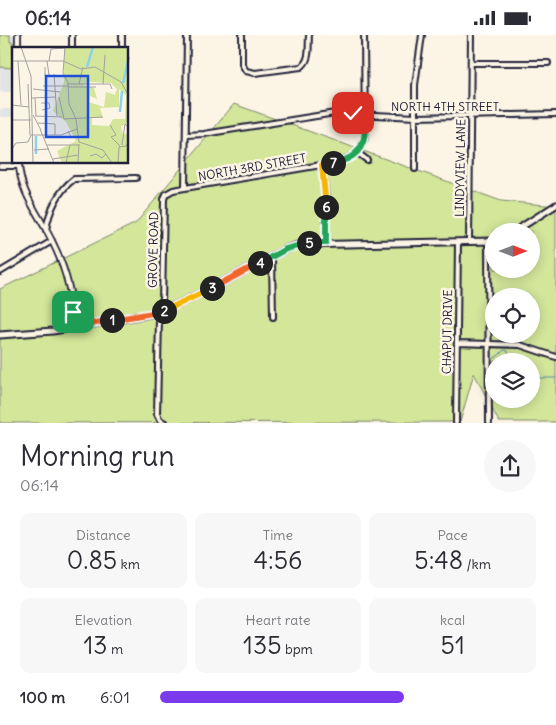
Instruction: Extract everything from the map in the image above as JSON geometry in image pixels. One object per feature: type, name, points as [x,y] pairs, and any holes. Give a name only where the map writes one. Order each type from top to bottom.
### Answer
[{"type":"main road","points":[[528,223],[556,205]]},
{"type":"main road","points":[[0,335],[37,333],[161,312],[286,249],[298,245],[485,241]]},
{"type":"street","points":[[185,188],[187,35]]},
{"type":"street","points":[[242,35],[244,69],[255,73],[304,65],[308,59],[309,35]]},
{"type":"street","points":[[364,35],[365,138],[358,153],[367,160]]},
{"type":"street","points":[[415,169],[416,85],[422,35]]},
{"type":"street","name":"LINDYVIEW LANE","points":[[469,242],[471,35]]},
{"type":"street","points":[[471,63],[548,63]]},
{"type":"street","name":"NORTH 4TH STREET","points":[[187,135],[204,134],[335,113],[416,117],[556,114]]},
{"type":"street","name":"NORTH 3RD STREET","points":[[166,194],[173,190],[346,160],[358,153]]},
{"type":"street","points":[[0,166],[19,164],[22,184],[62,263],[71,295],[74,327]]},
{"type":"street","points":[[322,165],[326,197],[326,243]]},
{"type":"street","points":[[46,230],[48,217],[54,204],[74,179],[136,178]]},
{"type":"street","name":"GROVE ROAD","points":[[166,194],[164,199],[161,312],[159,319],[157,414],[166,423]]},
{"type":"street","points":[[0,272],[52,241]]},
{"type":"street","name":"CHAPUT DRIVE","points":[[456,423],[454,367],[457,343],[458,242]]},
{"type":"street","points":[[272,257],[273,317]]},
{"type":"street","points":[[488,423],[490,278]]},
{"type":"street","points":[[457,343],[520,345],[556,357]]},
{"type":"shaded area","points":[[0,35],[14,35],[14,47],[12,47],[12,92],[0,92]]},
{"type":"shaded area","points":[[0,109],[12,109],[12,117],[0,117]]},
{"type":"green space","points":[[0,35],[10,35],[10,42],[13,42],[12,67],[0,67]]},
{"type":"green space","points":[[234,104],[501,201],[556,206],[556,422],[499,422],[492,408],[540,408],[540,353],[485,353],[485,395],[474,373],[460,422],[0,423],[0,289],[136,223]]},
{"type":"waterway","points":[[501,353],[504,350],[508,353]]},
{"type":"waterway","points":[[540,378],[556,378]]},
{"type":"route","points":[[73,312],[74,327],[161,312],[212,288],[286,249],[308,243],[326,243],[326,197],[322,165],[339,163],[352,158],[358,153],[365,138],[365,115],[353,113]]}]
